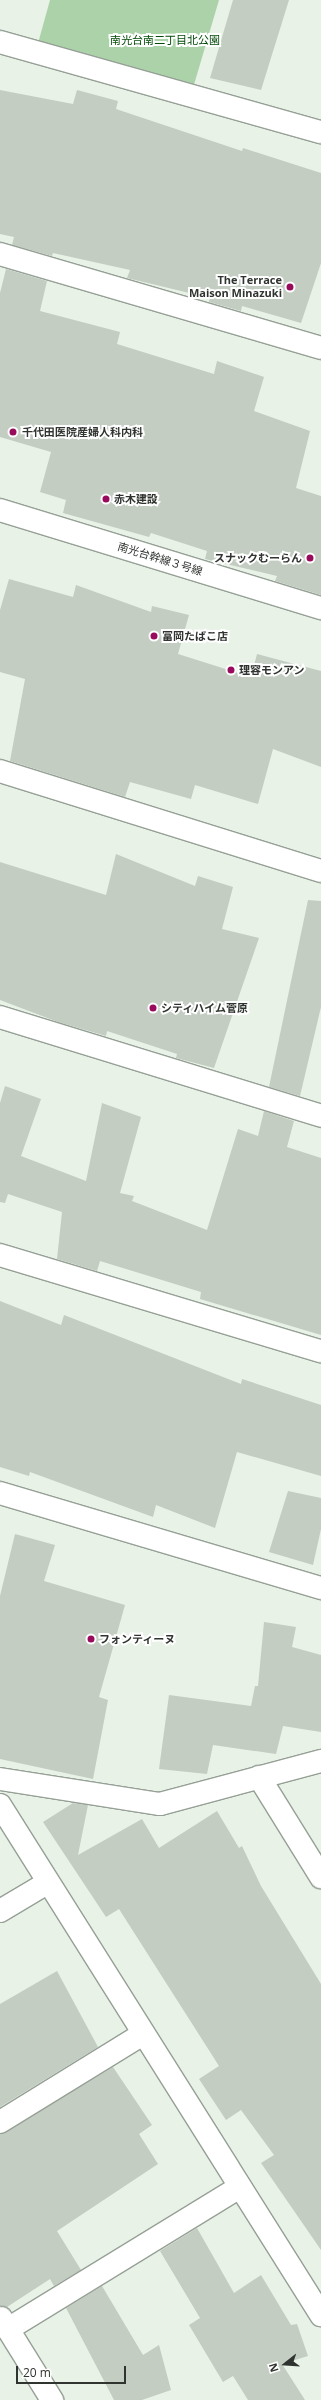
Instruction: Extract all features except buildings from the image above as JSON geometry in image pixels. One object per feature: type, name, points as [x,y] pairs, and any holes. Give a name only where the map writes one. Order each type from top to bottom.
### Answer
[{"type":"street","points":[[0,42],[321,132]]},
{"type":"street","points":[[0,254],[321,348]]},
{"type":"street","name":"南光台幹線３号線","points":[[0,510],[321,608]]},
{"type":"street","points":[[0,771],[321,871]]},
{"type":"street","points":[[0,1017],[321,1116]]},
{"type":"street","points":[[0,1254],[321,1351]]},
{"type":"street","points":[[0,1493],[321,1588]]},
{"type":"street","points":[[0,1778],[160,1804],[321,1761]]},
{"type":"street","points":[[259,1778],[321,1877]]},
{"type":"street","points":[[0,1805],[47,1882],[321,2315]]},
{"type":"street","points":[[0,1911],[47,1882]]},
{"type":"street","points":[[0,2122],[143,2034]]},
{"type":"street","points":[[52,2400],[4,2323],[240,2187]]},
{"type":"green space","name":"南光台南二丁目北公園","points":[[50,0],[219,0],[193,88],[37,47]]},
{"type":"place","name":"The Terrace Maison Minazuki","points":[[290,287]]},
{"type":"place","name":"千代田医院産婦人科内科","points":[[13,432]]},
{"type":"place","name":"赤木建設","points":[[106,499]]},
{"type":"place","name":"スナックむーらん","points":[[310,558]]},
{"type":"place","name":"冨岡たばこ店","points":[[154,636]]},
{"type":"place","name":"理容モンアン","points":[[231,670]]},
{"type":"place","name":"シティハイム菅原","points":[[153,1008]]},
{"type":"place","name":"フォンティーヌ","points":[[91,1639]]}]
